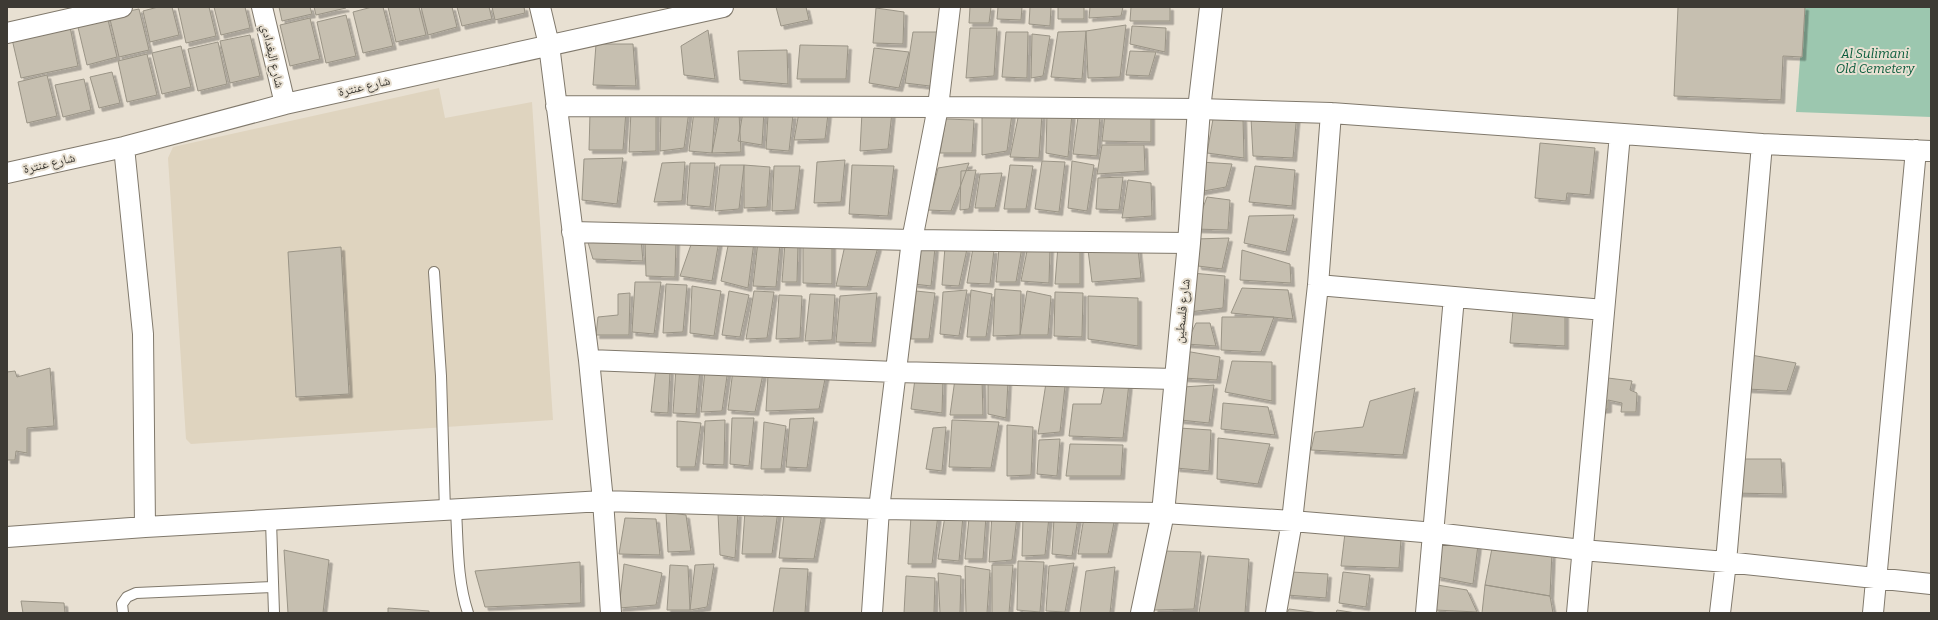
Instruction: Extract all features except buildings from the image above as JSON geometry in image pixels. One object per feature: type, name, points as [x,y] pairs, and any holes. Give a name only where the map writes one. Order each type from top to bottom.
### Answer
[{"type":"street","points":[[7,33],[122,7]]},
{"type":"street","name":"شارع البغدادي","points":[[262,7],[285,104]]},
{"type":"street","points":[[540,7],[549,45],[589,360],[603,501],[611,613]]},
{"type":"street","name":"شارع عنترة","points":[[7,173],[124,147],[285,104],[723,7]]},
{"type":"street","points":[[872,613],[879,509],[912,240],[938,107],[950,7]]},
{"type":"street","name":"شارع فلسطين","points":[[1142,613],[1163,513],[1189,243],[1199,109],[1211,7]]},
{"type":"street","points":[[556,106],[1199,109],[1331,113],[1762,144],[1923,151],[1878,579],[1873,613]]},
{"type":"street","points":[[1276,613],[1292,521],[1318,285],[1331,113]]},
{"type":"street","points":[[1577,613],[1620,134]]},
{"type":"street","points":[[1720,613],[1726,562],[1762,144]]},
{"type":"street","points":[[124,147],[143,334],[145,527]]},
{"type":"street","points":[[572,232],[912,240],[1189,243]]},
{"type":"street","points":[[1318,285],[1604,310]]},
{"type":"street","points":[[1426,613],[1435,533],[1454,296]]},
{"type":"street","points":[[589,360],[896,372],[1175,379]]},
{"type":"street","points":[[7,537],[145,527],[450,511],[603,501],[879,509],[1163,513],[1292,521],[1435,533],[1582,550],[1726,562],[1931,584]]},
{"type":"lane","points":[[434,272],[450,511],[464,602],[468,613]]},
{"type":"lane","points":[[271,521],[274,613]]},
{"type":"lane","points":[[122,613],[122,604],[127,597],[136,594],[273,587]]},
{"type":"shaded area","points":[[439,88],[445,118],[532,102],[553,420],[191,444],[186,439],[168,158],[173,147]]},
{"type":"green space","name":"Al Sulimani Old Cemetery","points":[[1804,7],[1931,7],[1931,117],[1796,112]]}]
